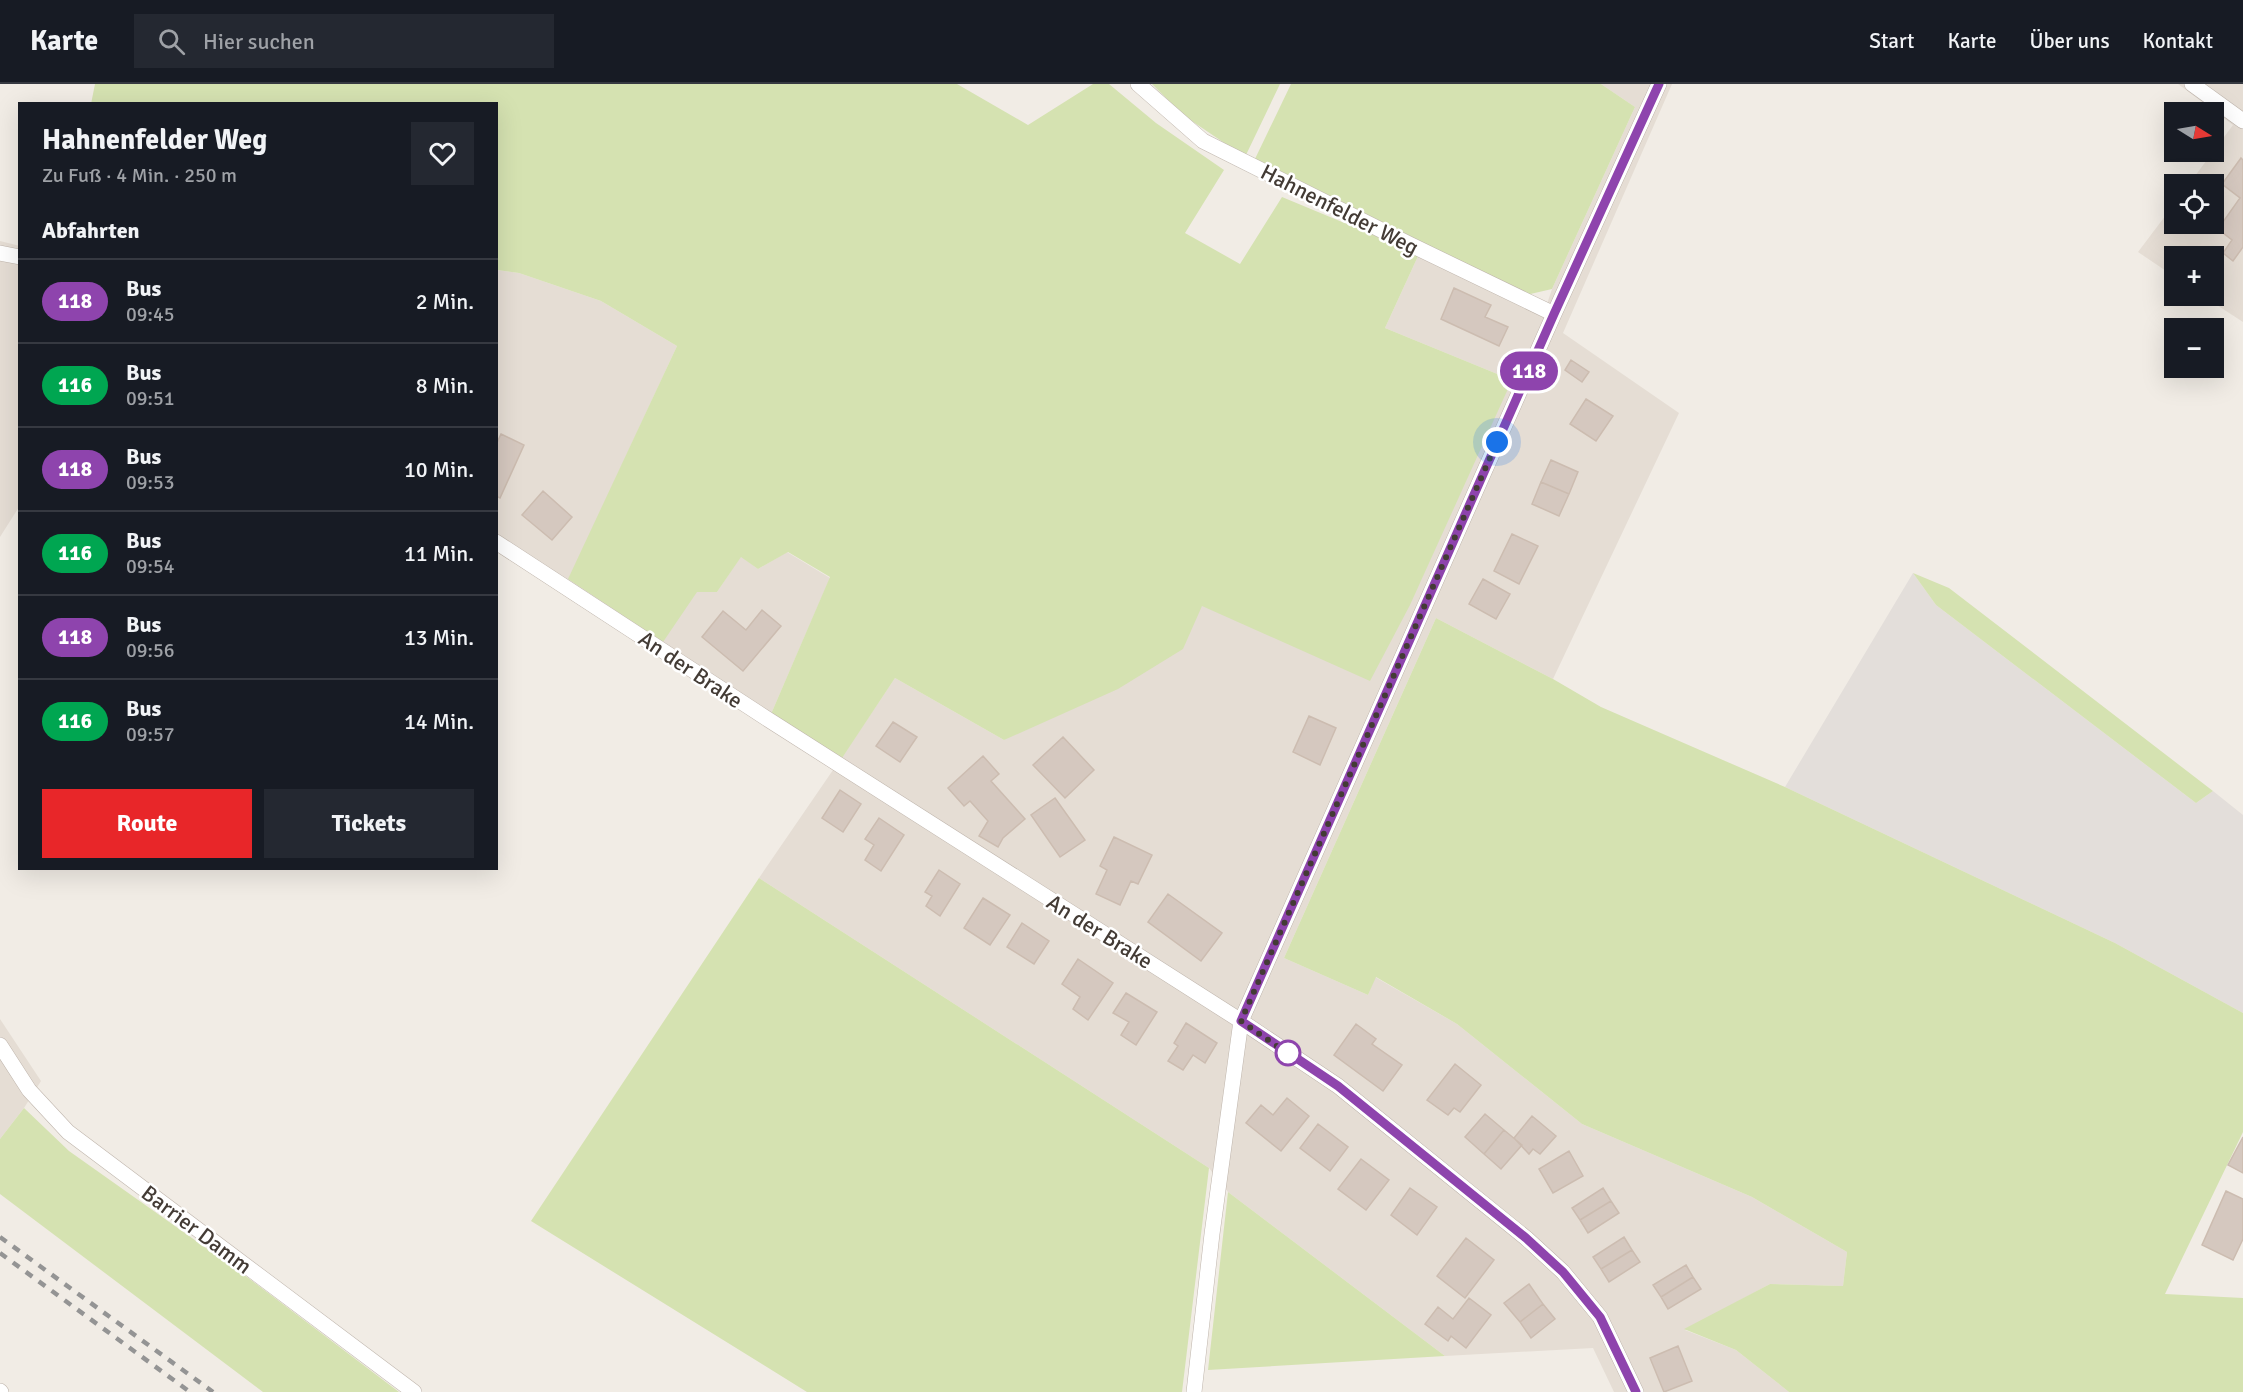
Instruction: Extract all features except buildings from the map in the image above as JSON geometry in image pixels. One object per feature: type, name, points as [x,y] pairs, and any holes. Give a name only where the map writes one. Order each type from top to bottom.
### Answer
[{"type":"street","name":"Hahnenfelder Weg","points":[[1138,84],[1203,141],[1554,314]]},
{"type":"street","points":[[1194,1392],[1212,1234],[1241,1021],[1554,314],[1659,84]]},
{"type":"street","points":[[2193,84],[2243,121]]},
{"type":"street","points":[[0,253],[18,257]]},
{"type":"street","name":"An der Brake","points":[[498,543],[769,720],[1241,1021],[1338,1086],[1526,1238],[1563,1272],[1600,1317],[1636,1392]]},
{"type":"street","name":"Barrier Damm","points":[[0,1045],[28,1090],[69,1132],[414,1392]]},
{"type":"shaded area","points":[[1601,84],[1672,84],[1563,333],[1679,413],[1553,679],[1436,618],[1284,958],[1368,995],[1375,977],[1457,1024],[1582,1124],[1752,1197],[1847,1252],[1843,1286],[1770,1284],[1685,1330],[1736,1350],[1789,1392],[1614,1392],[1593,1348],[1445,1356],[1228,1192],[1209,1168],[759,878],[833,770],[498,553],[498,270],[519,273],[601,301],[677,346],[569,579],[717,592],[741,556],[758,569],[787,552],[830,578],[771,714],[842,757],[895,678],[1004,740],[1202,606],[1512,380],[1385,328],[1419,254],[1543,316],[1552,289],[1635,107]]},
{"type":"shaded area","points":[[2178,84],[2243,84],[2243,322],[2218,306],[2224,306],[2224,246],[2164,246],[2164,270],[2138,252],[2164,218],[2164,234],[2224,234],[2224,174],[2196,174],[2205,162],[2224,162],[2224,137],[2233,125],[2224,118],[2224,102],[2202,102]]},
{"type":"shaded area","points":[[0,241],[18,246],[18,509],[0,537]]},
{"type":"shaded area","points":[[1913,573],[1936,605],[2196,803],[2213,791],[2243,815],[2243,1013],[2115,943],[1785,787]]},
{"type":"shaded area","points":[[0,1019],[41,1081],[0,1139]]},
{"type":"green space","points":[[95,84],[957,84],[1028,125],[1093,84],[1109,84],[1156,123],[1224,170],[1185,233],[1240,264],[1282,197],[1419,254],[1385,328],[1512,380],[1410,605],[1370,681],[1202,606],[1183,649],[1118,689],[1004,740],[895,678],[842,758],[771,714],[830,577],[788,552],[758,569],[741,557],[717,592],[697,592],[663,642],[568,579],[677,346],[601,301],[519,273],[498,270],[498,102],[91,102]]},
{"type":"green space","points":[[1152,84],[1280,84],[1245,157],[1183,115]]},
{"type":"green space","points":[[1291,84],[1601,84],[1635,107],[1552,289],[1526,295],[1254,161]]},
{"type":"green space","points":[[1913,573],[1949,588],[2213,791],[2196,803],[1936,605]]},
{"type":"green space","points":[[1436,618],[1553,679],[1601,707],[1785,787],[2115,943],[2243,1013],[2243,1132],[2165,1294],[2243,1298],[2243,1392],[1789,1392],[1736,1350],[1684,1329],[1770,1284],[1843,1286],[1847,1252],[1752,1197],[1582,1124],[1457,1024],[1376,977],[1368,995],[1284,958]]},
{"type":"green space","points":[[759,878],[1209,1168],[1182,1392],[807,1392],[531,1221]]},
{"type":"green space","points":[[24,1108],[69,1151],[247,1277],[399,1392],[263,1392],[0,1194],[0,1139]]},
{"type":"green space","points":[[1228,1192],[1445,1356],[1208,1370]]},
{"type":"railway","points":[[0,1237],[213,1392]]},
{"type":"railway","points":[[0,1253],[190,1392]]},
{"type":"bus line","name":"118","points":[[1636,1392],[1600,1317],[1563,1272],[1526,1238],[1338,1086],[1241,1021],[1554,314],[1659,84]]},
{"type":"route","points":[[1288,1053],[1291,1056],[1241,1021],[1497,442]]}]
